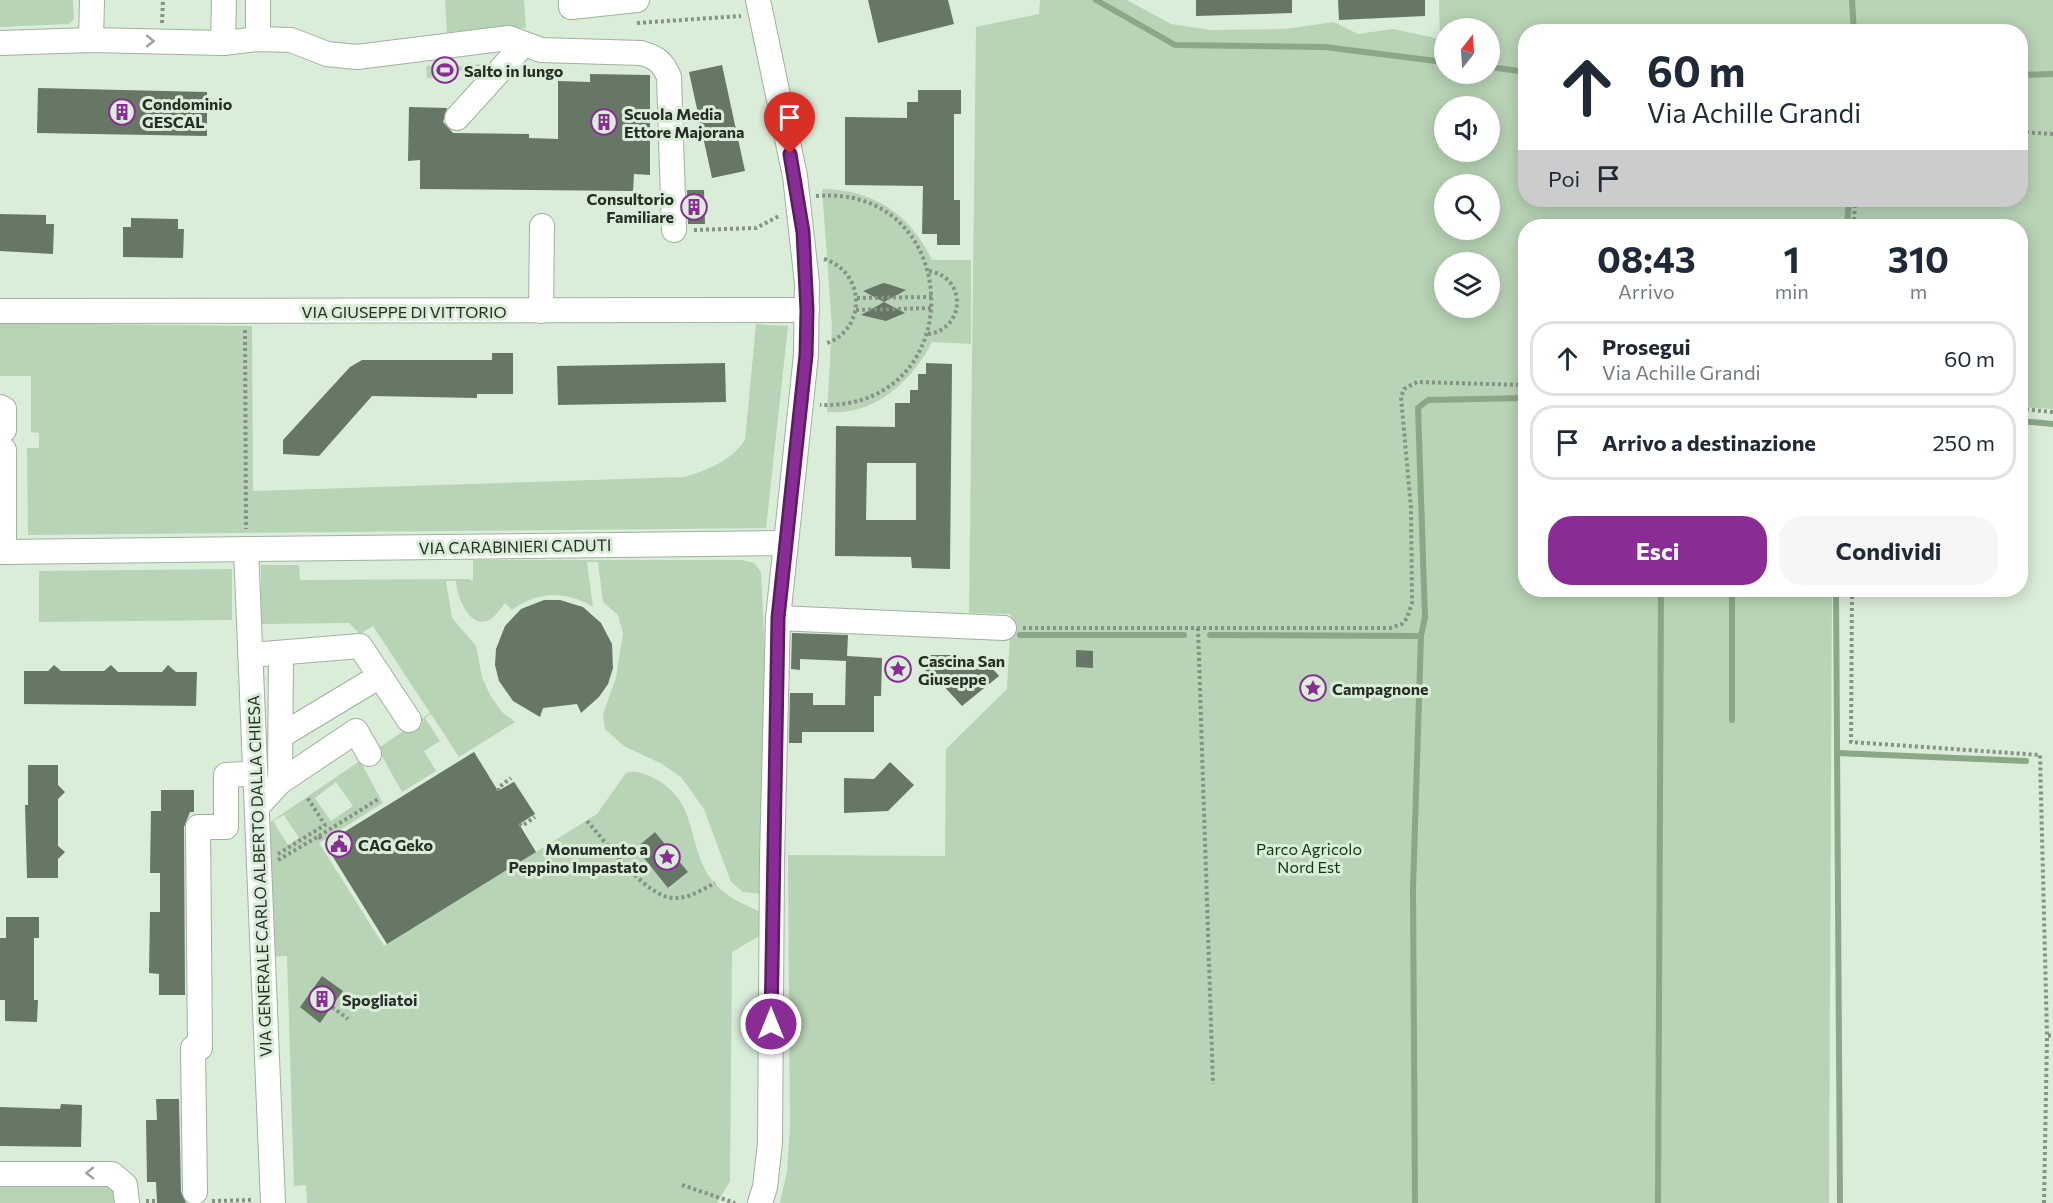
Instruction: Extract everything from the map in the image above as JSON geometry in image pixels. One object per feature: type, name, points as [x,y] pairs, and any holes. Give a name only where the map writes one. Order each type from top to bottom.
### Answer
[{"type":"street","points":[[91,40],[92,0]]},
{"type":"street","points":[[223,43],[224,0]]},
{"type":"street","points":[[258,0],[258,39]]},
{"type":"street","points":[[571,0],[572,7],[637,0]]},
{"type":"street","points":[[758,0],[798,198],[807,273],[806,355],[784,543],[778,618],[772,859],[770,1143],[765,1187],[760,1203]]},
{"type":"street","points":[[0,43],[91,40],[223,43],[258,39],[291,40],[327,54],[357,57],[509,38],[541,50],[641,53],[662,62],[669,77],[674,230]]},
{"type":"street","points":[[457,118],[524,44]]},
{"type":"street","points":[[541,311],[542,226]]},
{"type":"street","name":"VIA GIUSEPPE DI VITTORIO","points":[[0,311],[807,310]]},
{"type":"street","points":[[2,445],[2,552]]},
{"type":"street","name":"VIA CARABINIERI CADUTI","points":[[2,552],[784,543]]},
{"type":"street","name":"VIA GENERALE CARLO ALBERTO DALLA CHIESA","points":[[246,549],[273,1201]]},
{"type":"street","points":[[778,618],[1004,628]]},
{"type":"street","points":[[250,655],[360,646],[409,720]]},
{"type":"street","points":[[280,782],[281,652]]},
{"type":"street","points":[[282,735],[380,676]]},
{"type":"street","points":[[256,807],[280,782],[356,731],[369,754]]},
{"type":"street","points":[[200,1196],[193,1048],[200,1048],[198,827],[226,827],[226,774],[244,774]]},
{"type":"street","points":[[0,1174],[112,1174],[125,1185],[127,1203]]},
{"type":"path","points":[[2028,132],[2053,134]]},
{"type":"path","points":[[813,196],[847,197],[869,204],[890,215],[917,245],[929,271],[933,297],[927,334],[911,364],[886,388],[855,402],[814,405]]},
{"type":"path","points":[[674,230],[756,228],[785,212],[786,222]]},
{"type":"path","points":[[820,258],[830,261],[844,271],[852,282],[857,298],[856,310],[846,331],[837,339],[821,345]]},
{"type":"path","points":[[927,334],[948,325],[955,316],[958,305],[957,294],[951,284],[940,274],[929,271]]},
{"type":"path","points":[[857,298],[933,297]]},
{"type":"path","points":[[856,310],[933,308]]},
{"type":"path","points":[[245,311],[246,549]]},
{"type":"path","points":[[1004,628],[1390,628],[1402,624],[1409,615],[1412,603],[1410,508],[1401,397],[1404,389],[1417,382],[1518,385]]},
{"type":"path","points":[[2028,410],[2053,412]]},
{"type":"path","points":[[1852,597],[1851,742],[2040,755],[2047,1036],[2044,1203]]},
{"type":"path","points":[[1198,628],[1213,1084]]},
{"type":"path","points":[[498,791],[498,788],[511,778]]},
{"type":"path","points":[[307,797],[325,825],[276,856],[279,860],[380,798]]},
{"type":"path","points":[[519,824],[522,826],[535,817]]},
{"type":"path","points":[[586,821],[645,885],[658,895],[668,898],[684,897],[715,883]]},
{"type":"path","points":[[319,836],[322,841]]},
{"type":"path","points":[[332,1007],[348,1019]]},
{"type":"path","points":[[2047,1036],[2053,1035]]},
{"type":"path","points":[[682,1185],[735,1203]]},
{"type":"path","points":[[200,1196],[273,1201]]},
{"type":"green space","points":[[0,0],[73,0],[74,19],[69,24],[0,27]]},
{"type":"green space","points":[[445,0],[524,0],[526,28],[447,32]]},
{"type":"green space","name":"Parco Agricolo Nord Est","points":[[1040,0],[1127,0],[1171,24],[1211,30],[1285,29],[1334,22],[1358,34],[1393,29],[1434,38],[1434,84],[1500,84],[1500,18],[1439,18],[1439,0],[2053,0],[2053,409],[2028,407],[2028,219],[1518,219],[1518,597],[1832,597],[1829,1203],[780,1203],[787,1171],[790,1128],[788,855],[945,856],[946,749],[1007,689],[1011,614],[969,613],[976,27],[1039,14]]},
{"type":"green space","name":"Salto in lungo","points":[[492,63],[493,67],[447,72],[441,77],[427,78],[426,66],[438,65],[446,68]]},
{"type":"green space","points":[[822,189],[858,194],[888,208],[913,230],[932,260],[971,260],[971,344],[932,342],[914,370],[890,393],[876,402],[844,412],[827,412],[832,327]]},
{"type":"green space","points":[[0,323],[252,326],[253,491],[684,477],[710,468],[726,459],[745,440],[756,324],[788,326],[766,528],[28,535],[27,448],[39,448],[39,433],[31,432],[31,376],[0,376]]},
{"type":"green space","points":[[473,560],[742,560],[754,563],[761,572],[766,677],[762,894],[743,892],[731,882],[704,809],[681,777],[662,764],[624,746],[605,729],[603,714],[616,678],[623,633],[618,615],[603,602],[598,562],[587,562],[593,607],[583,601],[562,595],[541,596],[512,610],[505,603],[492,618],[484,622],[471,617],[466,611],[456,581],[446,581],[452,618],[476,646],[482,677],[490,695],[502,712],[515,722],[459,757],[431,714],[425,718],[440,741],[424,751],[436,771],[402,792],[378,749],[360,761],[383,803],[319,843],[384,946],[387,944],[325,844],[474,752],[498,791],[514,781],[535,814],[519,825],[536,852],[597,814],[626,773],[642,773],[667,787],[678,798],[685,810],[703,865],[716,885],[740,903],[761,912],[762,900],[761,935],[732,952],[730,1181],[717,1203],[307,1203],[306,1185],[294,1186],[287,956],[265,957],[263,827],[430,713],[373,626],[360,634],[349,623],[261,624],[261,565],[299,565],[300,580],[468,579],[473,581]],"holes":[[[336,782],[353,806],[331,821],[315,798]],[[284,815],[299,838],[288,845],[273,821]],[[655,832],[688,872],[669,888],[636,848]]]},
{"type":"green space","points":[[232,569],[232,620],[39,622],[39,571]]},
{"type":"green space","points":[[111,1181],[122,1203],[0,1203],[0,1182]]},
{"type":"building","points":[[868,0],[948,0],[954,24],[878,43]]},
{"type":"building","points":[[1196,0],[1292,0],[1292,13],[1196,16]]},
{"type":"building","points":[[1338,0],[1425,0],[1425,16],[1339,20]]},
{"type":"building","points":[[722,65],[745,171],[712,178],[689,72]]},
{"type":"building","name":"Scuola Media Ettore Majorana","points":[[590,74],[650,75],[650,175],[634,174],[633,191],[420,189],[420,160],[408,161],[409,107],[447,108],[443,122],[453,133],[529,134],[529,138],[558,139],[558,81],[590,82]]},
{"type":"building","name":"Condominio GESCAL","points":[[38,88],[207,92],[207,136],[37,133]]},
{"type":"building","points":[[918,90],[961,90],[961,114],[954,114],[954,200],[960,200],[960,245],[937,245],[937,234],[922,234],[923,186],[845,185],[845,117],[907,118],[907,102],[918,102]]},
{"type":"building","name":"Consultorio Familiare","points":[[687,190],[704,190],[705,224],[688,224]]},
{"type":"building","points":[[0,214],[46,215],[46,224],[54,224],[53,254],[0,251]]},
{"type":"building","points":[[131,218],[178,219],[178,229],[184,229],[183,258],[123,257],[123,227],[131,227]]},
{"type":"building","points":[[883,283],[906,290],[884,302],[863,291]]},
{"type":"building","points":[[884,302],[905,313],[886,321],[861,315]]},
{"type":"building","points":[[492,353],[513,353],[513,394],[477,394],[477,398],[372,396],[319,456],[283,454],[283,440],[350,367],[362,360],[492,360]]},
{"type":"building","points":[[725,363],[726,402],[558,405],[557,366]]},
{"type":"building","points":[[926,363],[952,364],[950,569],[912,568],[911,557],[835,556],[836,426],[895,427],[895,403],[910,403],[910,390],[918,390],[918,374],[926,374]],"holes":[[[867,463],[916,463],[916,520],[866,520]]]},
{"type":"building","points":[[544,600],[560,600],[583,607],[601,623],[612,644],[613,668],[608,684],[599,697],[581,713],[577,704],[543,708],[540,717],[513,701],[499,681],[495,665],[496,649],[505,626],[521,609]]},
{"type":"building","points":[[792,633],[848,635],[847,656],[882,658],[881,696],[874,696],[874,732],[802,732],[802,743],[789,743],[790,693],[813,693],[813,705],[845,705],[846,661],[800,659],[800,670],[791,669]]},
{"type":"building","points":[[1076,650],[1093,651],[1093,668],[1076,667]]},
{"type":"building","points":[[980,654],[999,676],[962,706],[940,682],[925,684],[926,655],[952,655],[963,668]]},
{"type":"building","points":[[54,665],[61,671],[104,671],[111,665],[118,672],[162,672],[168,665],[176,672],[197,672],[196,706],[24,704],[24,671],[48,671]]},
{"type":"building","points":[[474,752],[498,791],[514,782],[535,814],[519,824],[536,852],[387,944],[325,844]]},
{"type":"building","points":[[890,762],[914,785],[888,811],[844,813],[844,778],[874,779]]},
{"type":"building","points":[[28,765],[58,765],[58,785],[65,792],[58,799],[58,846],[65,852],[58,859],[58,878],[27,878],[25,805],[28,805]]},
{"type":"building","points":[[161,790],[194,790],[194,812],[190,812],[184,827],[185,995],[159,995],[159,974],[149,973],[150,912],[160,912],[160,873],[150,873],[151,811],[161,811]]},
{"type":"building","points":[[655,832],[688,872],[668,888],[636,848]]},
{"type":"building","points":[[6,917],[39,917],[39,938],[34,938],[34,1000],[38,1000],[37,1022],[5,1021],[5,1000],[0,1000],[0,938],[6,938]]},
{"type":"building","name":"Spogliatoi","points":[[322,976],[343,991],[320,1023],[300,1007]]},
{"type":"building","points":[[156,1099],[179,1099],[181,1192],[186,1203],[157,1203],[156,1182],[147,1182],[146,1120],[157,1120]]},
{"type":"building","points":[[61,1104],[82,1105],[81,1147],[0,1146],[0,1107],[60,1109]]},
{"type":"waterway","points":[[1096,0],[1175,45],[1325,47],[1434,61]]},
{"type":"waterway","points":[[1852,0],[1854,24]]},
{"type":"waterway","points":[[1500,68],[1518,71]]},
{"type":"waterway","points":[[2028,75],[2053,74]]},
{"type":"waterway","points":[[1848,207],[1848,219]]},
{"type":"waterway","points":[[1415,1203],[1413,889],[1421,636],[1425,617],[1418,408],[1428,400],[1518,398]]},
{"type":"waterway","points":[[2028,422],[2053,424]]},
{"type":"waterway","points":[[1658,1203],[1661,597]]},
{"type":"waterway","points":[[1732,597],[1732,720]]},
{"type":"waterway","points":[[1836,597],[1840,1203]]},
{"type":"waterway","points":[[1020,635],[1184,635]]},
{"type":"waterway","points":[[1210,635],[1421,636]]},
{"type":"waterway","points":[[1837,753],[2026,761]]},
{"type":"place","name":"Salto in lungo","points":[[445,70]]},
{"type":"place","name":"Condominio GESCAL","points":[[122,112]]},
{"type":"place","name":"Scuola Media Ettore Majorana","points":[[604,122]]},
{"type":"place","name":"Consultorio Familiare","points":[[694,207]]},
{"type":"place","name":"Cascina San Giuseppe","points":[[898,669]]},
{"type":"place","name":"Campagnone","points":[[1313,688]]},
{"type":"place","name":"CAG Geko","points":[[339,844]]},
{"type":"place","name":"Monumento a Peppino Impastato","points":[[667,857]]},
{"type":"place","name":"Spogliatoi","points":[[322,999]]},
{"type":"route","points":[[771,1024],[772,859],[778,618],[784,543],[806,355],[807,310],[807,273],[803,232],[790,154]]}]
